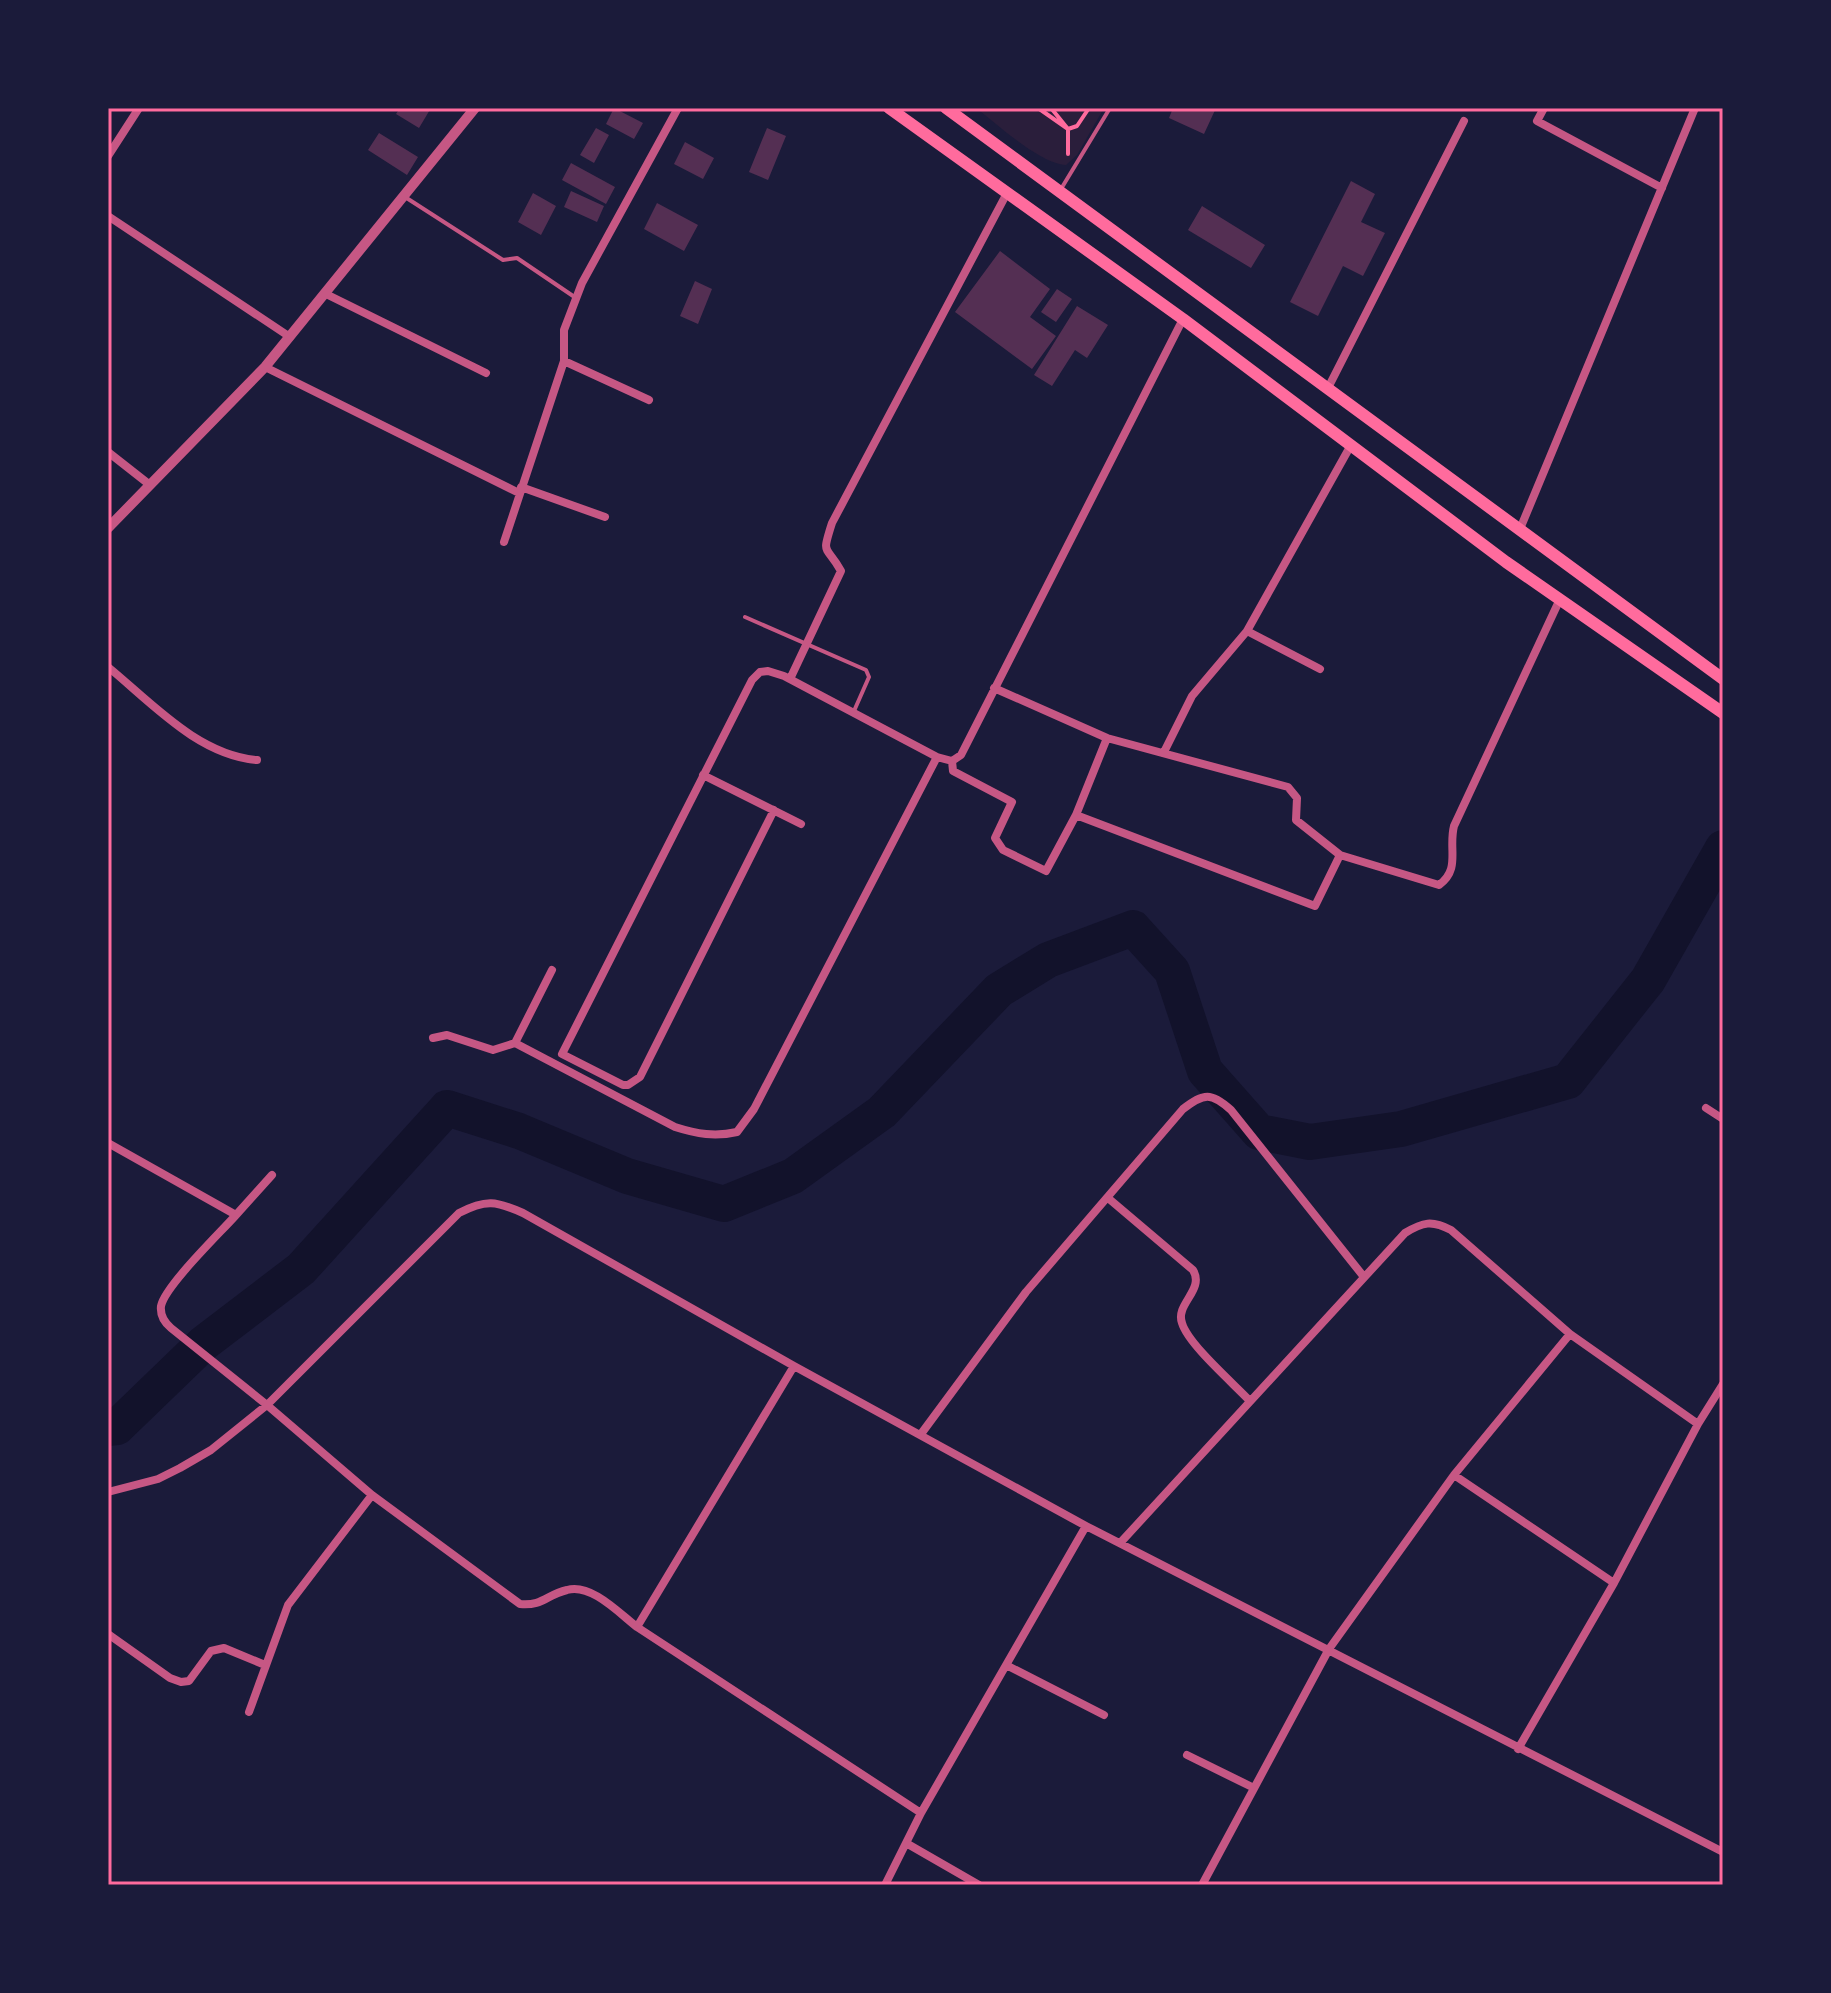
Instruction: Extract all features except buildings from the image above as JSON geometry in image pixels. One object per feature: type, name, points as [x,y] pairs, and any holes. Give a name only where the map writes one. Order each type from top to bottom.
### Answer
[{"type":"main road","points":[[889,108],[1183,319],[1560,599],[1723,713]]},
{"type":"main road","points":[[946,108],[1723,679]]},
{"type":"street","points":[[108,156],[139,108]]},
{"type":"street","points":[[108,528],[265,367],[475,108]]},
{"type":"street","points":[[504,542],[564,361],[564,330],[576,298],[678,108]]},
{"type":"street","points":[[1544,108],[1537,121],[1662,188]]},
{"type":"street","points":[[1520,529],[1695,108]]},
{"type":"street","points":[[1328,388],[1464,121]]},
{"type":"street","points":[[790,679],[841,571],[825,553],[824,546],[832,523],[1007,193]]},
{"type":"street","points":[[108,216],[290,337]]},
{"type":"street","points":[[326,294],[486,373]]},
{"type":"street","points":[[557,1065],[752,680],[760,672],[768,671],[790,679],[937,757],[952,761],[961,755],[1183,319]]},
{"type":"street","points":[[564,361],[649,400]]},
{"type":"street","points":[[265,367],[520,490],[605,517]]},
{"type":"street","points":[[1164,752],[1192,696],[1247,631],[1351,445]]},
{"type":"street","points":[[108,452],[150,485]]},
{"type":"street","points":[[994,688],[1107,738],[1288,787],[1297,798],[1296,820],[1340,855],[1439,885],[1447,878],[1454,856],[1450,841],[1454,826],[1560,599]]},
{"type":"street","points":[[1247,631],[1320,669]]},
{"type":"street","points":[[108,667],[202,743],[238,759],[257,760]]},
{"type":"street","points":[[952,761],[953,771],[1012,802],[995,838],[1003,850],[1046,871],[1076,815],[1107,738]]},
{"type":"street","points":[[433,1038],[447,1035],[493,1050],[515,1043],[675,1127],[697,1134],[720,1136],[737,1132],[754,1109],[937,757]]},
{"type":"street","points":[[703,775],[801,824]]},
{"type":"street","points":[[562,1054],[623,1085],[640,1077],[774,810]]},
{"type":"street","points":[[1076,815],[1315,906],[1340,855]]},
{"type":"street","points":[[515,1043],[552,970]]},
{"type":"street","points":[[921,1434],[1026,1292],[1183,1109],[1198,1098],[1209,1096],[1218,1099],[1231,1110],[1364,1277]]},
{"type":"street","points":[[1706,1108],[1723,1119]]},
{"type":"street","points":[[108,1143],[236,1215]]},
{"type":"street","points":[[272,1175],[170,1289],[161,1307],[164,1321],[372,1495],[520,1604],[536,1606],[568,1589],[581,1589],[597,1597],[637,1627],[921,1813]]},
{"type":"street","points":[[1108,1198],[1193,1270],[1197,1276],[1196,1286],[1181,1313],[1181,1323],[1190,1339],[1249,1400]]},
{"type":"street","points":[[108,1492],[158,1479],[211,1450],[267,1405],[459,1213],[480,1202],[502,1204],[1086,1526],[1723,1852]]},
{"type":"street","points":[[1121,1542],[1405,1233],[1421,1222],[1437,1222],[1451,1230],[1570,1334],[1698,1424]]},
{"type":"street","points":[[1202,1885],[1329,1649],[1454,1475],[1570,1334]]},
{"type":"street","points":[[637,1627],[794,1366]]},
{"type":"street","points":[[1518,1749],[1614,1583],[1698,1424],[1723,1384]]},
{"type":"street","points":[[1454,1475],[1614,1583]]},
{"type":"street","points":[[249,1712],[288,1605],[372,1495]]},
{"type":"street","points":[[885,1885],[921,1813],[1086,1526]]},
{"type":"street","points":[[108,1634],[170,1678],[181,1682],[189,1681],[211,1651],[224,1648],[265,1665]]},
{"type":"street","points":[[1006,1665],[1104,1715]]},
{"type":"street","points":[[1187,1755],[1254,1788]]},
{"type":"street","points":[[906,1843],[979,1885]]},
{"type":"lane","points":[[1059,191],[1110,108]]},
{"type":"lane","points":[[405,197],[503,260],[517,258],[576,298]]},
{"type":"lane","points":[[745,617],[807,642],[869,673],[853,712]]},
{"type":"path","points":[[1038,108],[1068,129]]},
{"type":"path","points":[[1051,108],[1068,129]]},
{"type":"path","points":[[1068,129],[1077,126],[1089,108]]},
{"type":"shaded area","points":[[976,108],[1104,108],[1077,155],[1066,165],[1032,151]]},
{"type":"waterway","points":[[108,1428],[117,1427],[204,1343],[301,1269],[447,1108],[519,1131],[627,1176],[724,1204],[793,1176],[882,1112],[999,990],[1048,960],[1133,928],[1172,971],[1205,1071],[1259,1132],[1310,1142],[1401,1129],[1568,1081],[1648,980],[1723,848]]}]
